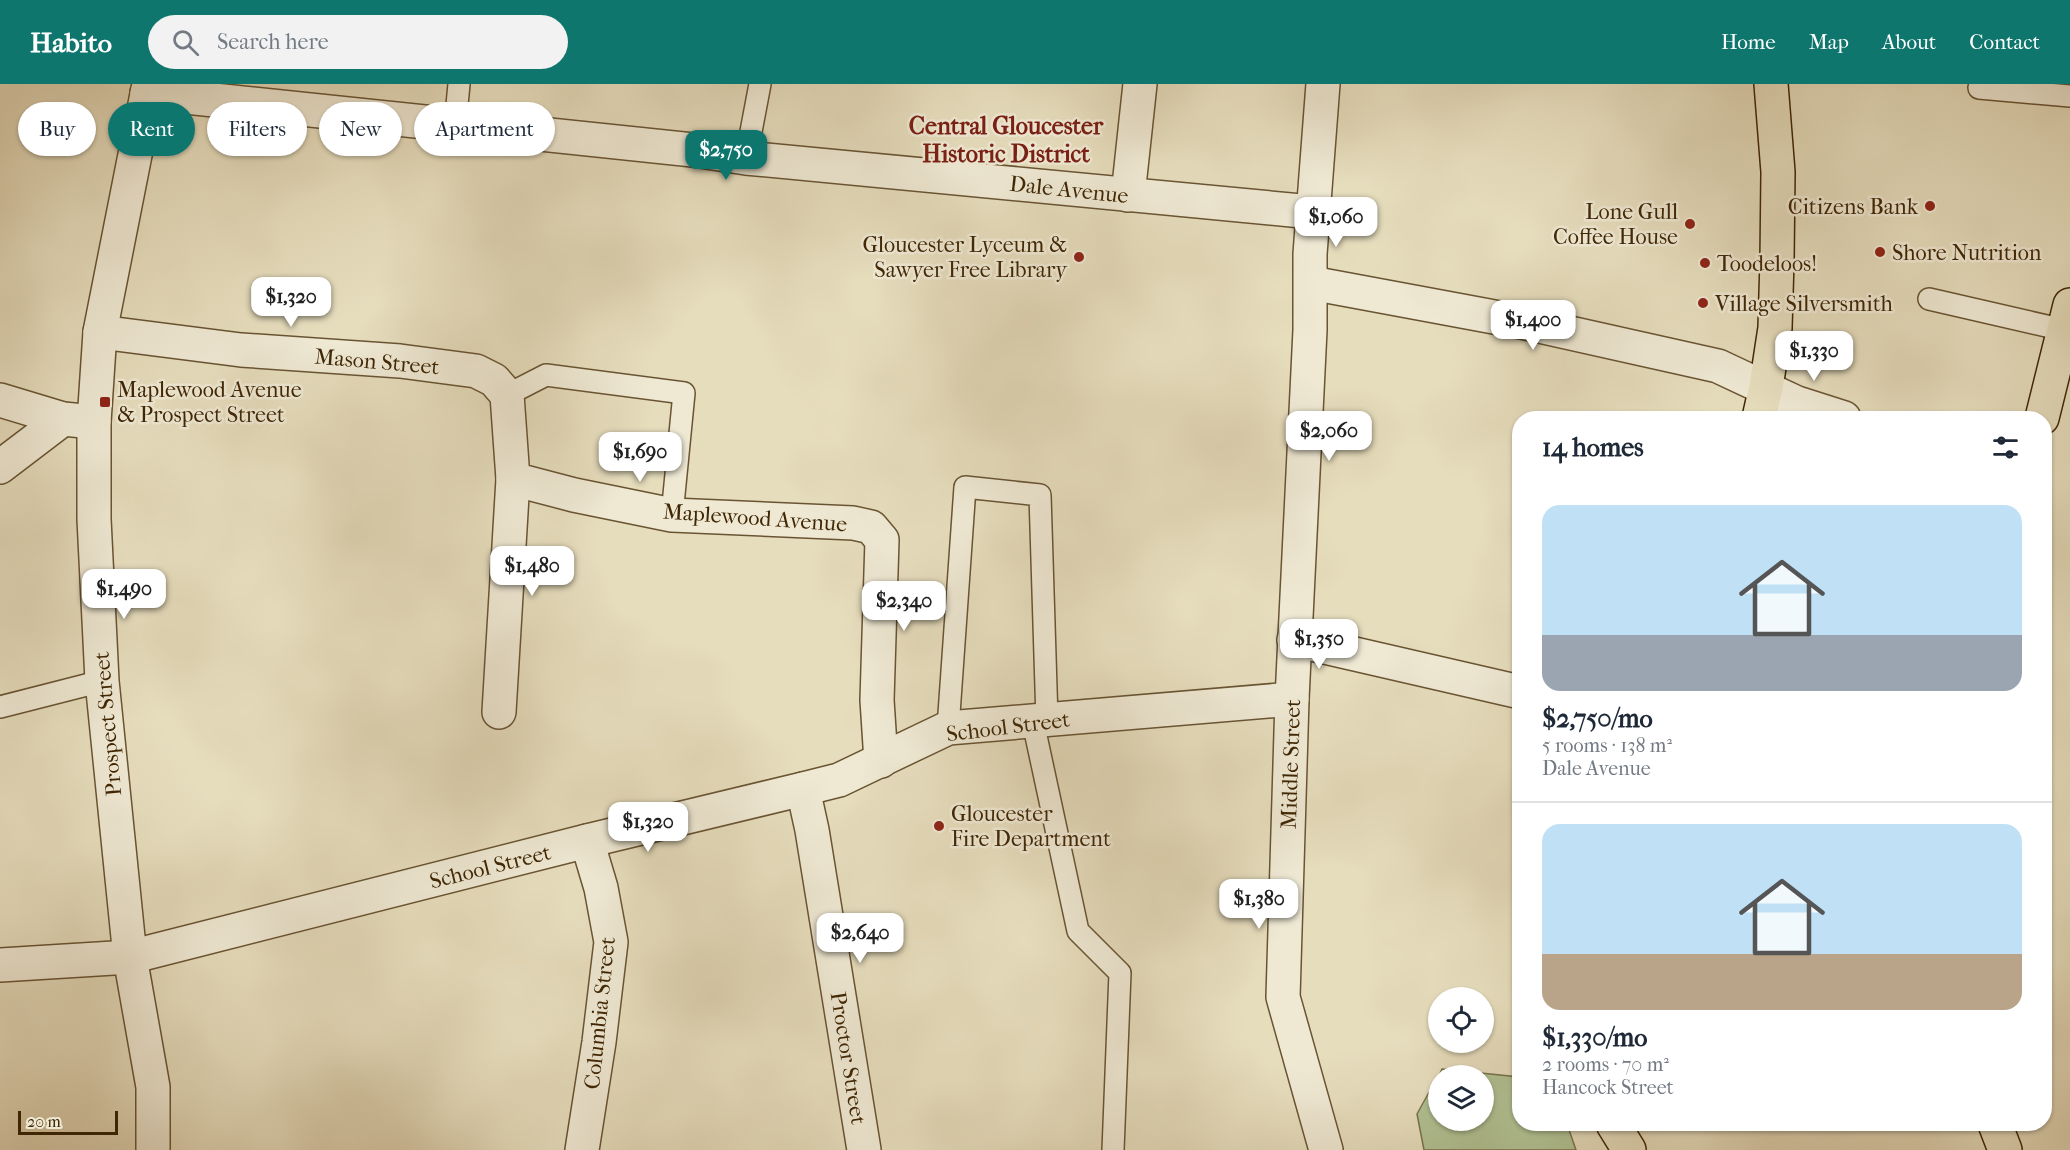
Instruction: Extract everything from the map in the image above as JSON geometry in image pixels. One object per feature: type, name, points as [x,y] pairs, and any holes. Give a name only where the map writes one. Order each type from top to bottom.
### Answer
[{"type":"main road","points":[[1761,411],[1774,328],[1777,260],[1778,172],[1771,84]]},
{"type":"main road","points":[[2044,411],[2067,317]]},
{"type":"main road","points":[[1617,1131],[1629,1150]]},
{"type":"main road","points":[[1998,1131],[2005,1150]]},
{"type":"street","points":[[1128,195],[1140,84]]},
{"type":"street","name":"Middle Street","points":[[1323,84],[1312,212],[1311,283],[1294,640],[1283,997],[1326,1150]]},
{"type":"street","name":"Dale Avenue","points":[[148,89],[414,121]]},
{"type":"street","name":"Prospect Street","points":[[148,89],[100,332],[78,420],[94,519],[102,681],[130,957],[153,1087],[153,1150]]},
{"type":"street","name":"Dale Avenue","points":[[555,136],[693,150],[746,158],[1312,212]]},
{"type":"street","points":[[1311,283],[1521,322],[1706,364],[1724,369],[1797,403],[1822,411]]},
{"type":"street","name":"Mason Street","points":[[100,332],[242,350],[400,362],[476,371],[494,380],[507,395]]},
{"type":"street","points":[[499,712],[513,479],[507,395]]},
{"type":"street","points":[[0,400],[78,420]]},
{"type":"street","points":[[0,467],[78,420]]},
{"type":"street","name":"Maplewood Avenue","points":[[513,479],[574,495],[672,515],[853,523],[871,527],[882,540],[877,700],[881,760]]},
{"type":"street","points":[[1294,640],[1512,690]]},
{"type":"street","name":"School Street","points":[[0,965],[130,957],[839,780],[948,728],[1292,699]]},
{"type":"street","name":"Proctor Street","points":[[803,789],[812,830],[864,1150]]},
{"type":"street","name":"Columbia Street","points":[[582,1150],[599,1042],[611,942],[601,888],[587,842]]},
{"type":"lane","points":[[457,102],[459,84]]},
{"type":"lane","points":[[746,158],[760,84]]},
{"type":"lane","points":[[1979,88],[2070,96]]},
{"type":"lane","points":[[1929,299],[2067,317]]},
{"type":"lane","points":[[507,395],[546,375],[684,393],[672,515]]},
{"type":"lane","points":[[948,728],[965,488],[1040,495],[1040,721],[1078,931],[1120,973],[1113,1150]]},
{"type":"lane","points":[[0,707],[102,681]]},
{"type":"green space","points":[[1494,1074],[1512,1076],[1512,1131],[1569,1131],[1576,1150],[1424,1150],[1417,1114],[1428,1094],[1428,1131],[1494,1131]]},
{"type":"place","name":"Citizens Bank","points":[[1930,206]]},
{"type":"place","name":"Lone Gull Coffee House","points":[[1690,224]]},
{"type":"place","name":"Shore Nutrition","points":[[1880,252]]},
{"type":"place","name":"Gloucester Lyceum & Sawyer Free Library","points":[[1079,257]]},
{"type":"place","name":"Toodeloos!","points":[[1705,263]]},
{"type":"place","name":"Village Silversmith","points":[[1703,303]]},
{"type":"place","name":"Maplewood Avenue & Prospect Street","points":[[105,402]]},
{"type":"place","name":"Gloucester Fire Department","points":[[939,826]]},
{"type":"district","name":"Central Gloucester Historic District","points":[[1006,140]]}]
